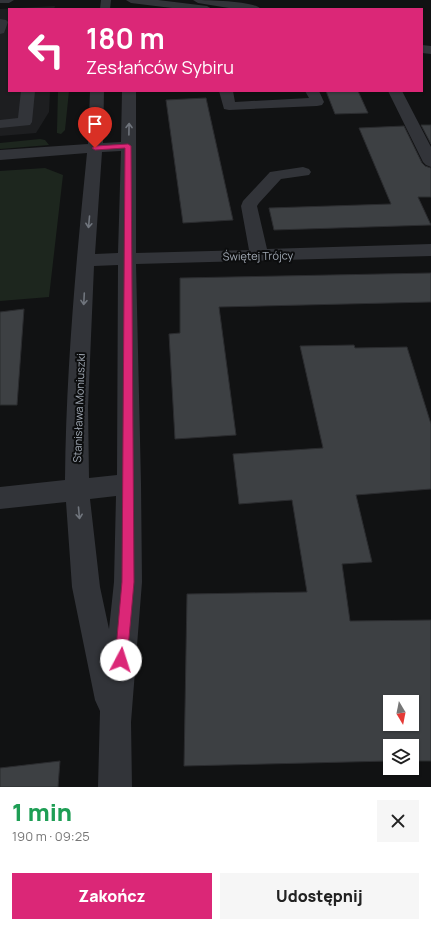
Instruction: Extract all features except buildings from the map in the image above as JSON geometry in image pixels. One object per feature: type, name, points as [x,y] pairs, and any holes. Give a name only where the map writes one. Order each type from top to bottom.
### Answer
[{"type":"street","points":[[0,0],[9,0]]},
{"type":"street","points":[[130,0],[201,8]]},
{"type":"street","points":[[198,0],[261,8]]},
{"type":"street","points":[[236,0],[261,8]]},
{"type":"street","points":[[175,8],[188,6]]},
{"type":"street","points":[[0,124],[25,122],[28,92]]},
{"type":"street","name":"Stanisława Moniuszki","points":[[97,92],[95,148],[85,260],[77,407],[78,490],[86,587],[115,722]]},
{"type":"street","name":"Stanisława Moniuszki","points":[[115,787],[115,722],[128,582],[129,484],[127,259],[129,92]]},
{"type":"street","points":[[226,92],[229,106],[317,102],[312,92]]},
{"type":"street","points":[[396,92],[431,162]]},
{"type":"street","points":[[0,155],[128,146]]},
{"type":"street","points":[[259,256],[249,206],[251,201],[276,175],[303,172]]},
{"type":"street","name":"Świętej Trójcy","points":[[85,260],[431,250]]},
{"type":"street","points":[[0,498],[129,484]]},
{"type":"shaded area","points":[[55,6],[54,8],[18,8]]},
{"type":"shaded area","points":[[0,9],[8,9],[8,92],[50,92],[49,112],[36,133],[0,136]]},
{"type":"shaded area","points":[[58,92],[69,92],[65,130],[61,134],[57,133]]},
{"type":"shaded area","points":[[40,139],[45,140],[49,145],[0,149],[0,143]]},
{"type":"shaded area","points":[[45,168],[63,175],[49,297],[0,301],[0,171]]},
{"type":"route","points":[[95,148],[128,146],[128,582],[121,660]]}]
